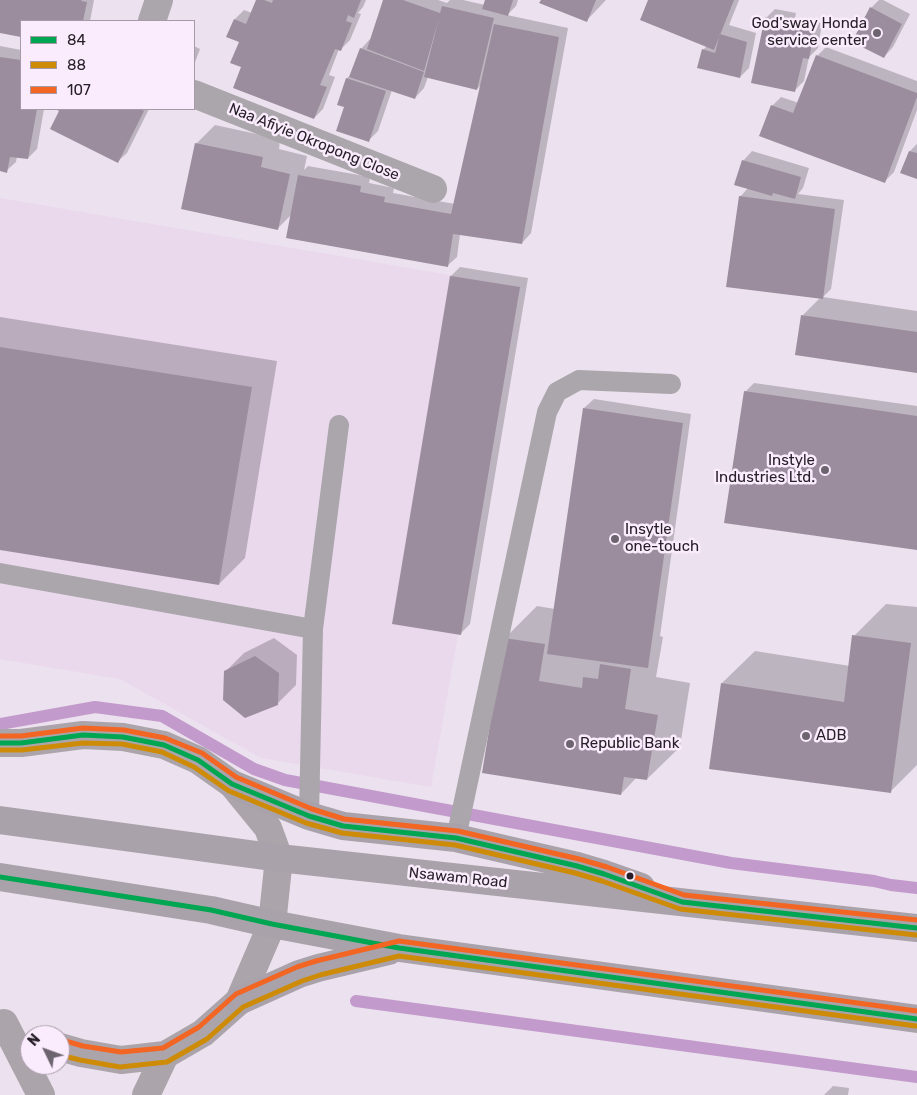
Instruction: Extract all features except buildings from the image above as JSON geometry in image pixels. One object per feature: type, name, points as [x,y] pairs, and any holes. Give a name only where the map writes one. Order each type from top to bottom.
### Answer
[{"type":"highway","points":[[232,784],[309,816],[343,826],[456,838],[577,866],[682,902]]},
{"type":"highway","name":"Nsawam Road","points":[[0,820],[279,858],[917,928]]},
{"type":"highway","points":[[0,877],[211,910],[272,924],[399,948],[917,1019]]},
{"type":"highway","points":[[239,1001],[299,974],[399,948]]},
{"type":"main road","points":[[0,742],[21,743],[83,735],[123,737],[164,745],[198,760],[232,784],[268,828],[279,858],[272,924],[239,1001],[203,1032],[165,1056],[121,1060],[80,1054],[70,1050]]},
{"type":"main road","points":[[1,1023],[20,1031]]},
{"type":"main road","points":[[1,1023],[41,1095]]},
{"type":"main road","points":[[146,1095],[165,1056]]},
{"type":"street","points":[[152,20],[159,0]]},
{"type":"street","name":"Naa Afiyie Okropong Close","points":[[195,94],[434,189]]},
{"type":"lane","points":[[456,838],[548,412],[557,392],[579,380],[671,384]]},
{"type":"lane","points":[[309,816],[313,629],[339,425]]},
{"type":"lane","points":[[0,573],[313,629]]},
{"type":"shaded area","points":[[0,198],[520,287],[431,787],[261,758],[120,679],[0,659]]},
{"type":"waterway","points":[[0,724],[95,707],[162,716],[254,769],[285,780],[731,863],[917,888]]},
{"type":"waterway","points":[[356,1001],[917,1077]]},
{"type":"transit line","name":"107","points":[[0,736],[21,736],[83,728],[124,730],[165,738],[202,753],[236,777],[312,809],[344,819],[458,831],[579,859],[607,867],[684,895],[917,920]]},
{"type":"transit line","name":"84","points":[[0,743],[21,743],[83,735],[123,737],[164,745],[198,760],[232,784],[309,816],[343,826],[456,838],[577,866],[682,902],[917,928]]},
{"type":"transit line","name":"88","points":[[0,750],[22,750],[83,743],[122,744],[162,752],[194,767],[229,791],[306,823],[342,833],[455,845],[575,873],[680,909],[916,935]]},
{"type":"transit line","name":"84","points":[[0,877],[211,910],[272,924],[399,948],[917,1019]]},
{"type":"transit line","name":"107","points":[[70,1042],[121,1052],[163,1048],[199,1027],[236,994],[297,967],[399,941],[917,1011]]},
{"type":"transit line","name":"88","points":[[70,1058],[120,1067],[167,1062],[207,1039],[243,1007],[320,975],[399,956],[916,1026]]},
{"type":"place","name":"God'sway Honda service center","points":[[877,33]]},
{"type":"place","name":"Instyle Industries Ltd.","points":[[825,470]]},
{"type":"place","name":"Insytle one-touch","points":[[615,539]]},
{"type":"place","name":"ADB","points":[[806,736]]},
{"type":"place","name":"Republic Bank","points":[[570,744]]}]
